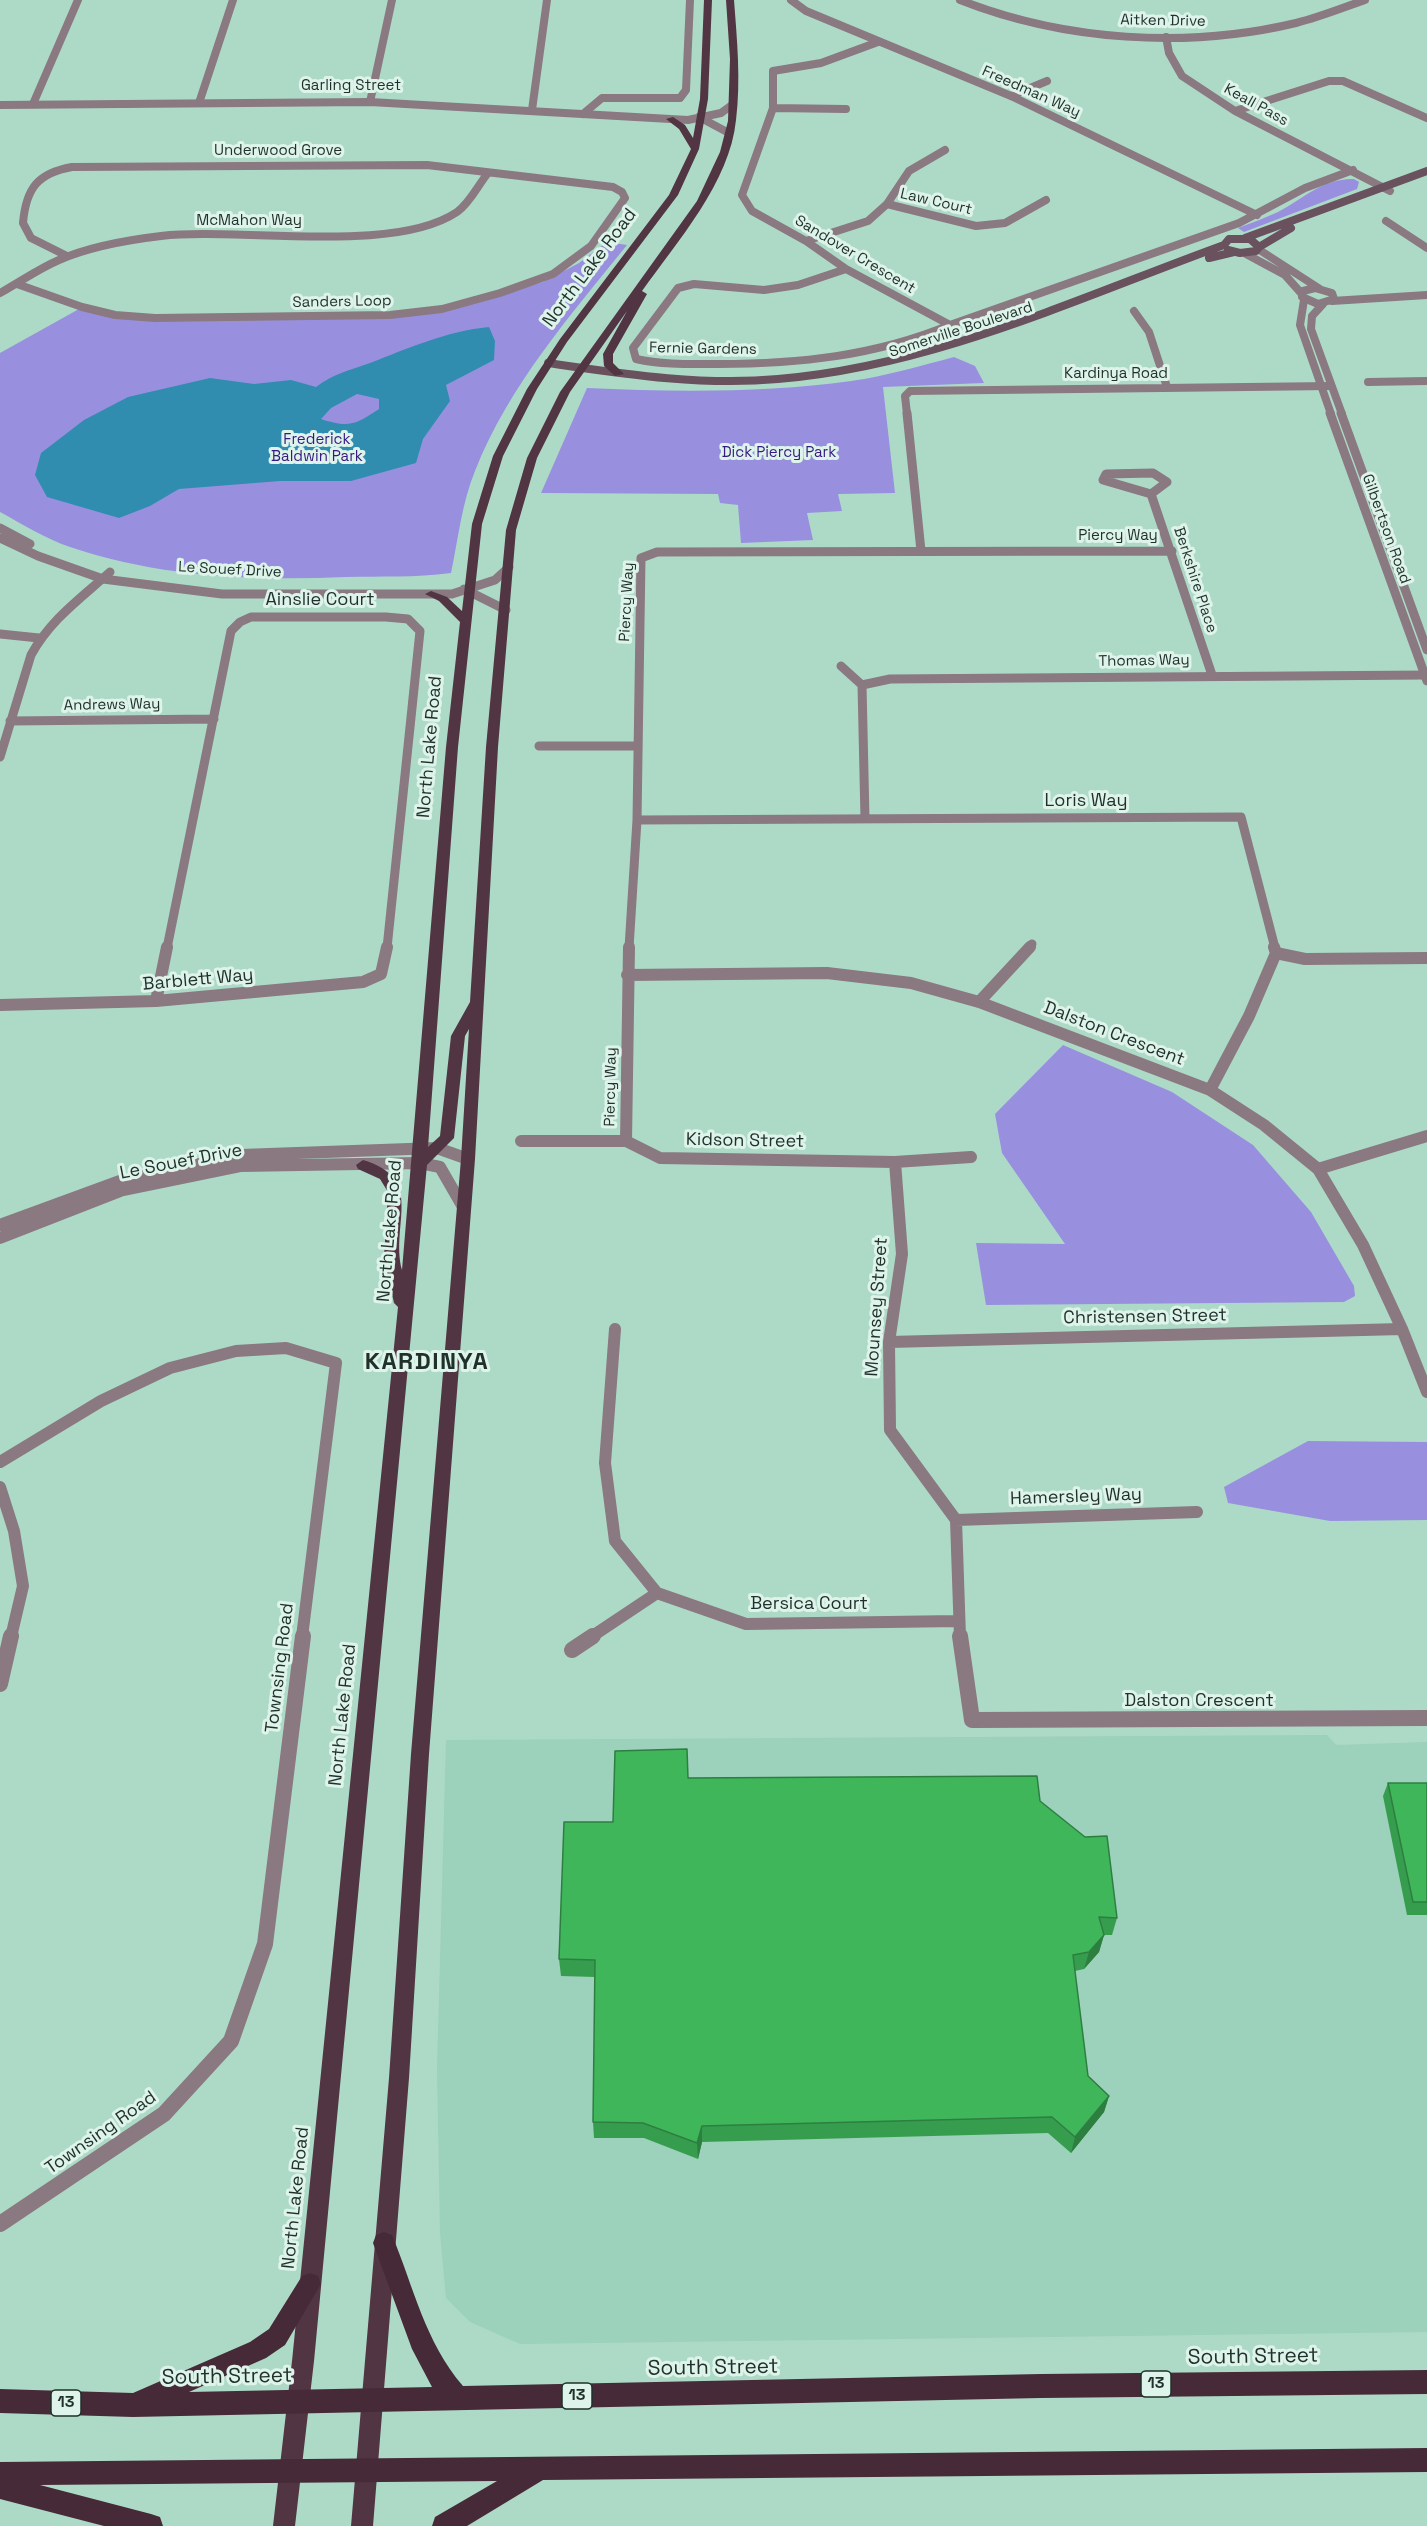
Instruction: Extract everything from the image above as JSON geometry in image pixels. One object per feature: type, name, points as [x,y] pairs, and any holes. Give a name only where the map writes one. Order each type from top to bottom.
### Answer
[{"type":"highway","points":[[384,2243],[420,2341],[435,2372],[458,2399]]},
{"type":"highway","points":[[132,2405],[258,2350],[277,2337],[310,2284]]},
{"type":"highway","name":"South Street","points":[[0,2402],[132,2405],[1030,2386],[1427,2382]]},
{"type":"highway","points":[[0,2474],[366,2468],[741,2468],[1427,2460]]},
{"type":"highway","points":[[444,2526],[542,2468]]},
{"type":"highway","points":[[0,2487],[152,2526]]},
{"type":"main road","name":"North Lake Road","points":[[284,2526],[310,2284],[405,1314],[426,1153],[452,747],[477,524],[498,456],[521,409],[546,367],[673,195],[695,149],[701,118],[708,0]]},
{"type":"main road","points":[[362,2526],[399,2078],[420,1754],[468,1159],[492,747],[512,530],[532,458],[577,371],[701,201],[724,152],[729,133],[734,59],[730,0]]},
{"type":"main road","points":[[670,118],[682,127],[695,149]]},
{"type":"main road","points":[[1224,245],[1234,252],[1246,254],[1299,224],[1427,171]]},
{"type":"main road","points":[[1245,238],[1427,177]]},
{"type":"main road","points":[[1245,238],[1255,241],[1258,248]]},
{"type":"main road","name":"Somerville Boulevard","points":[[577,371],[665,380],[747,381],[853,369],[959,343],[1224,245],[1229,239],[1245,238]]},
{"type":"main road","name":"Somerville Boulevard","points":[[546,367],[683,386],[747,386],[850,376],[905,364],[967,345],[1207,259],[1234,252]]},
{"type":"main road","points":[[619,374],[609,364],[608,354],[642,293],[643,282]]},
{"type":"main road","points":[[431,594],[442,599],[465,620]]},
{"type":"main road","points":[[426,1153],[447,1138],[458,1036],[477,999]]},
{"type":"main road","points":[[363,1165],[385,1175],[394,1192],[391,1257],[405,1314]]},
{"type":"street","points":[[34,103],[78,0]]},
{"type":"street","points":[[199,101],[233,0]]},
{"type":"street","points":[[370,100],[392,0]]},
{"type":"street","points":[[532,108],[547,0]]},
{"type":"street","points":[[584,112],[602,98],[680,98],[686,90],[690,0]]},
{"type":"street","name":"Freedman Way","points":[[791,0],[806,11],[1011,96],[1118,145],[1257,215]]},
{"type":"street","name":"Aitken Drive","points":[[960,0],[1025,21],[1079,30],[1166,37],[1252,32],[1289,25],[1365,0]]},
{"type":"street","name":"Keall Pass","points":[[1166,37],[1169,53],[1182,76],[1235,111],[1361,177],[1390,188]]},
{"type":"street","name":"Sandover Crescent","points":[[878,42],[821,63],[773,71],[773,108],[742,195],[752,211],[806,241],[846,269],[950,326]]},
{"type":"street","points":[[1011,96],[1047,81]]},
{"type":"street","points":[[1235,111],[1329,81],[1343,81],[1427,118]]},
{"type":"street","name":"Garling Street","points":[[0,103],[370,100],[670,118],[701,118],[721,113],[732,105]]},
{"type":"street","points":[[773,108],[846,109]]},
{"type":"street","name":"Garling Street","points":[[584,112],[690,113],[729,133]]},
{"type":"street","points":[[806,241],[868,221],[887,204],[909,171],[945,150]]},
{"type":"street","name":"Underwood Grove","points":[[67,256],[31,238],[24,229],[23,217],[38,182],[55,170],[184,165],[427,165],[613,187],[622,192]]},
{"type":"street","points":[[950,326],[1257,215],[1305,188],[1355,172]]},
{"type":"street","name":"McMahon Way","points":[[0,293],[67,256],[131,240],[172,235],[375,234],[414,229],[442,220],[458,211],[488,173]]},
{"type":"street","name":"Sanders Loop","points":[[17,284],[82,307],[115,315],[155,318],[390,315],[442,309],[500,293],[553,274],[591,246],[625,198],[622,192]]},
{"type":"street","name":"Law Court","points":[[887,204],[976,226],[1005,223],[1046,200]]},
{"type":"street","points":[[1386,221],[1427,248]]},
{"type":"street","points":[[1258,248],[1320,289],[1329,299]]},
{"type":"street","points":[[1246,254],[1285,275],[1303,296],[1329,299],[1427,295]]},
{"type":"street","name":"Fernie Gardens","points":[[846,269],[798,285],[764,290],[694,284],[678,288],[633,348],[636,359],[653,363],[755,364],[843,357],[921,339],[950,326]]},
{"type":"street","points":[[1303,296],[1310,289],[1320,289]]},
{"type":"street","name":"Gilbertson Road","points":[[1303,296],[1300,325],[1320,386],[1423,659],[1426,677]]},
{"type":"street","name":"Gilbertson Road","points":[[1329,299],[1312,316],[1311,329],[1427,650]]},
{"type":"street","points":[[1134,311],[1149,332],[1167,387]]},
{"type":"street","points":[[1368,382],[1427,381]]},
{"type":"street","name":"Kardinya Road","points":[[921,551],[905,393],[915,389],[1331,386]]},
{"type":"street","points":[[1153,473],[1167,482],[1152,494],[1133,487],[1113,486],[1103,480],[1106,474],[1153,473]]},
{"type":"street","name":"Berkshire Place","points":[[1152,494],[1212,675]]},
{"type":"street","name":"Le Souef Drive","points":[[0,528],[39,548],[101,574],[228,588],[452,587],[469,590],[506,610]]},
{"type":"street","name":"Le Souef Drive","points":[[0,538],[38,556],[101,574],[222,594],[452,594],[495,580],[509,567]]},
{"type":"street","name":"Piercy Way","points":[[626,1142],[627,975],[637,820],[641,558],[657,552],[1172,551]]},
{"type":"street","points":[[0,757],[39,638],[47,626],[77,597],[85,594],[101,574]]},
{"type":"street","name":"Ainslie Court","points":[[156,1001],[231,632],[240,622],[251,617],[386,617],[408,620],[420,631],[386,959]]},
{"type":"street","points":[[0,634],[39,638]]},
{"type":"street","points":[[841,666],[862,685],[865,819]]},
{"type":"street","name":"Thomas Way","points":[[862,685],[890,679],[1212,675],[1426,677]]},
{"type":"street","name":"Andrews Way","points":[[10,721],[214,719]]},
{"type":"street","points":[[539,746],[638,746]]},
{"type":"street","name":"Loris Way","points":[[637,820],[1241,817],[1276,953]]},
{"type":"street","points":[[979,1002],[1032,944]]},
{"type":"street","points":[[1210,1090],[1249,1016],[1276,953],[1305,959],[1427,958]]},
{"type":"street","name":"Barblett Way","points":[[0,1005],[156,1001],[363,982],[381,974],[386,959]]},
{"type":"street","name":"Dalston Crescent","points":[[627,975],[827,973],[911,983],[979,1002],[1210,1090],[1264,1125],[1318,1169],[1363,1245],[1402,1329],[1427,1392]]},
{"type":"street","points":[[1318,1169],[1427,1136]]},
{"type":"street","name":"Kidson Street","points":[[521,1142],[626,1142],[660,1158],[895,1162],[971,1157]]},
{"type":"street","name":"Le Souef Drive","points":[[0,1239],[123,1190],[240,1166],[363,1165],[426,1153]]},
{"type":"street","name":"Le Souef Drive","points":[[426,1153],[440,1167],[463,1207]]},
{"type":"street","name":"Le Souef Drive","points":[[0,1225],[120,1181],[241,1155],[426,1153],[468,1159]]},
{"type":"street","name":"Mounsey Street","points":[[895,1162],[902,1254],[889,1342],[890,1431],[956,1520]]},
{"type":"street","points":[[572,1650],[657,1593],[615,1541],[605,1463],[615,1329]]},
{"type":"street","name":"Christensen Street","points":[[889,1342],[1402,1329]]},
{"type":"street","name":"Townsing Road","points":[[0,1462],[101,1401],[170,1368],[236,1351],[286,1348],[336,1362],[265,1944],[231,2041],[164,2114],[0,2224]]},
{"type":"street","points":[[0,1487],[14,1531],[22,1586],[0,1684]]},
{"type":"street","name":"Hamersley Way","points":[[956,1520],[1197,1512]]},
{"type":"street","points":[[956,1520],[958,1622]]},
{"type":"street","name":"Bersica Court","points":[[657,1593],[746,1624],[958,1622]]},
{"type":"street","name":"Dalston Crescent","points":[[958,1622],[972,1720],[1427,1718]]},
{"type":"shaded area","points":[[1327,1735],[1336,1745],[1427,1742],[1427,2332],[520,2344],[470,2322],[446,2298],[440,2233],[437,2070],[446,1740]]},
{"type":"green space","points":[[1354,179],[1359,182],[1357,189],[1244,232],[1238,228],[1278,212],[1323,186]]},
{"type":"green space","name":"Frederick Baldwin Park","points":[[607,242],[627,245],[542,352],[505,409],[489,440],[467,495],[451,573],[411,576],[276,578],[172,571],[104,557],[61,544],[0,512],[0,353],[79,309],[120,319],[443,312],[543,282],[579,263]]},
{"type":"green space","name":"Dick Piercy Park","points":[[954,357],[975,366],[984,383],[883,387],[895,493],[838,494],[842,511],[807,513],[813,540],[741,543],[738,505],[720,503],[718,494],[541,493],[587,388],[686,391],[786,388],[864,379]]},
{"type":"green space","points":[[1063,1045],[1172,1092],[1253,1145],[1311,1212],[1354,1286],[1355,1296],[1344,1302],[986,1305],[976,1243],[1065,1244],[1002,1153],[995,1114]]},
{"type":"green space","points":[[1308,1441],[1427,1442],[1427,1520],[1330,1521],[1228,1503],[1224,1487]]},
{"type":"water","points":[[489,327],[495,341],[494,360],[446,385],[450,401],[423,439],[416,463],[351,481],[280,481],[179,489],[150,506],[119,518],[47,497],[35,475],[41,453],[84,420],[128,397],[210,378],[254,384],[291,380],[316,387],[342,373],[414,346],[473,329]],"holes":[[[357,394],[379,399],[379,409],[357,422],[345,424],[321,419],[331,408]]]},
{"type":"building","points":[[687,1749],[688,1778],[1037,1776],[1040,1801],[1085,1837],[1107,1836],[1117,1918],[1099,1917],[1104,1935],[1089,1952],[1073,1955],[1088,2076],[1109,2096],[1075,2137],[1052,2117],[702,2126],[697,2143],[643,2123],[593,2122],[595,1960],[559,1959],[564,1822],[613,1822],[615,1751]]},
{"type":"building","points":[[1388,1783],[1427,1783],[1427,1902],[1413,1902]]},
{"type":"district","name":"KARDINYA","points":[[427,1362]]}]
